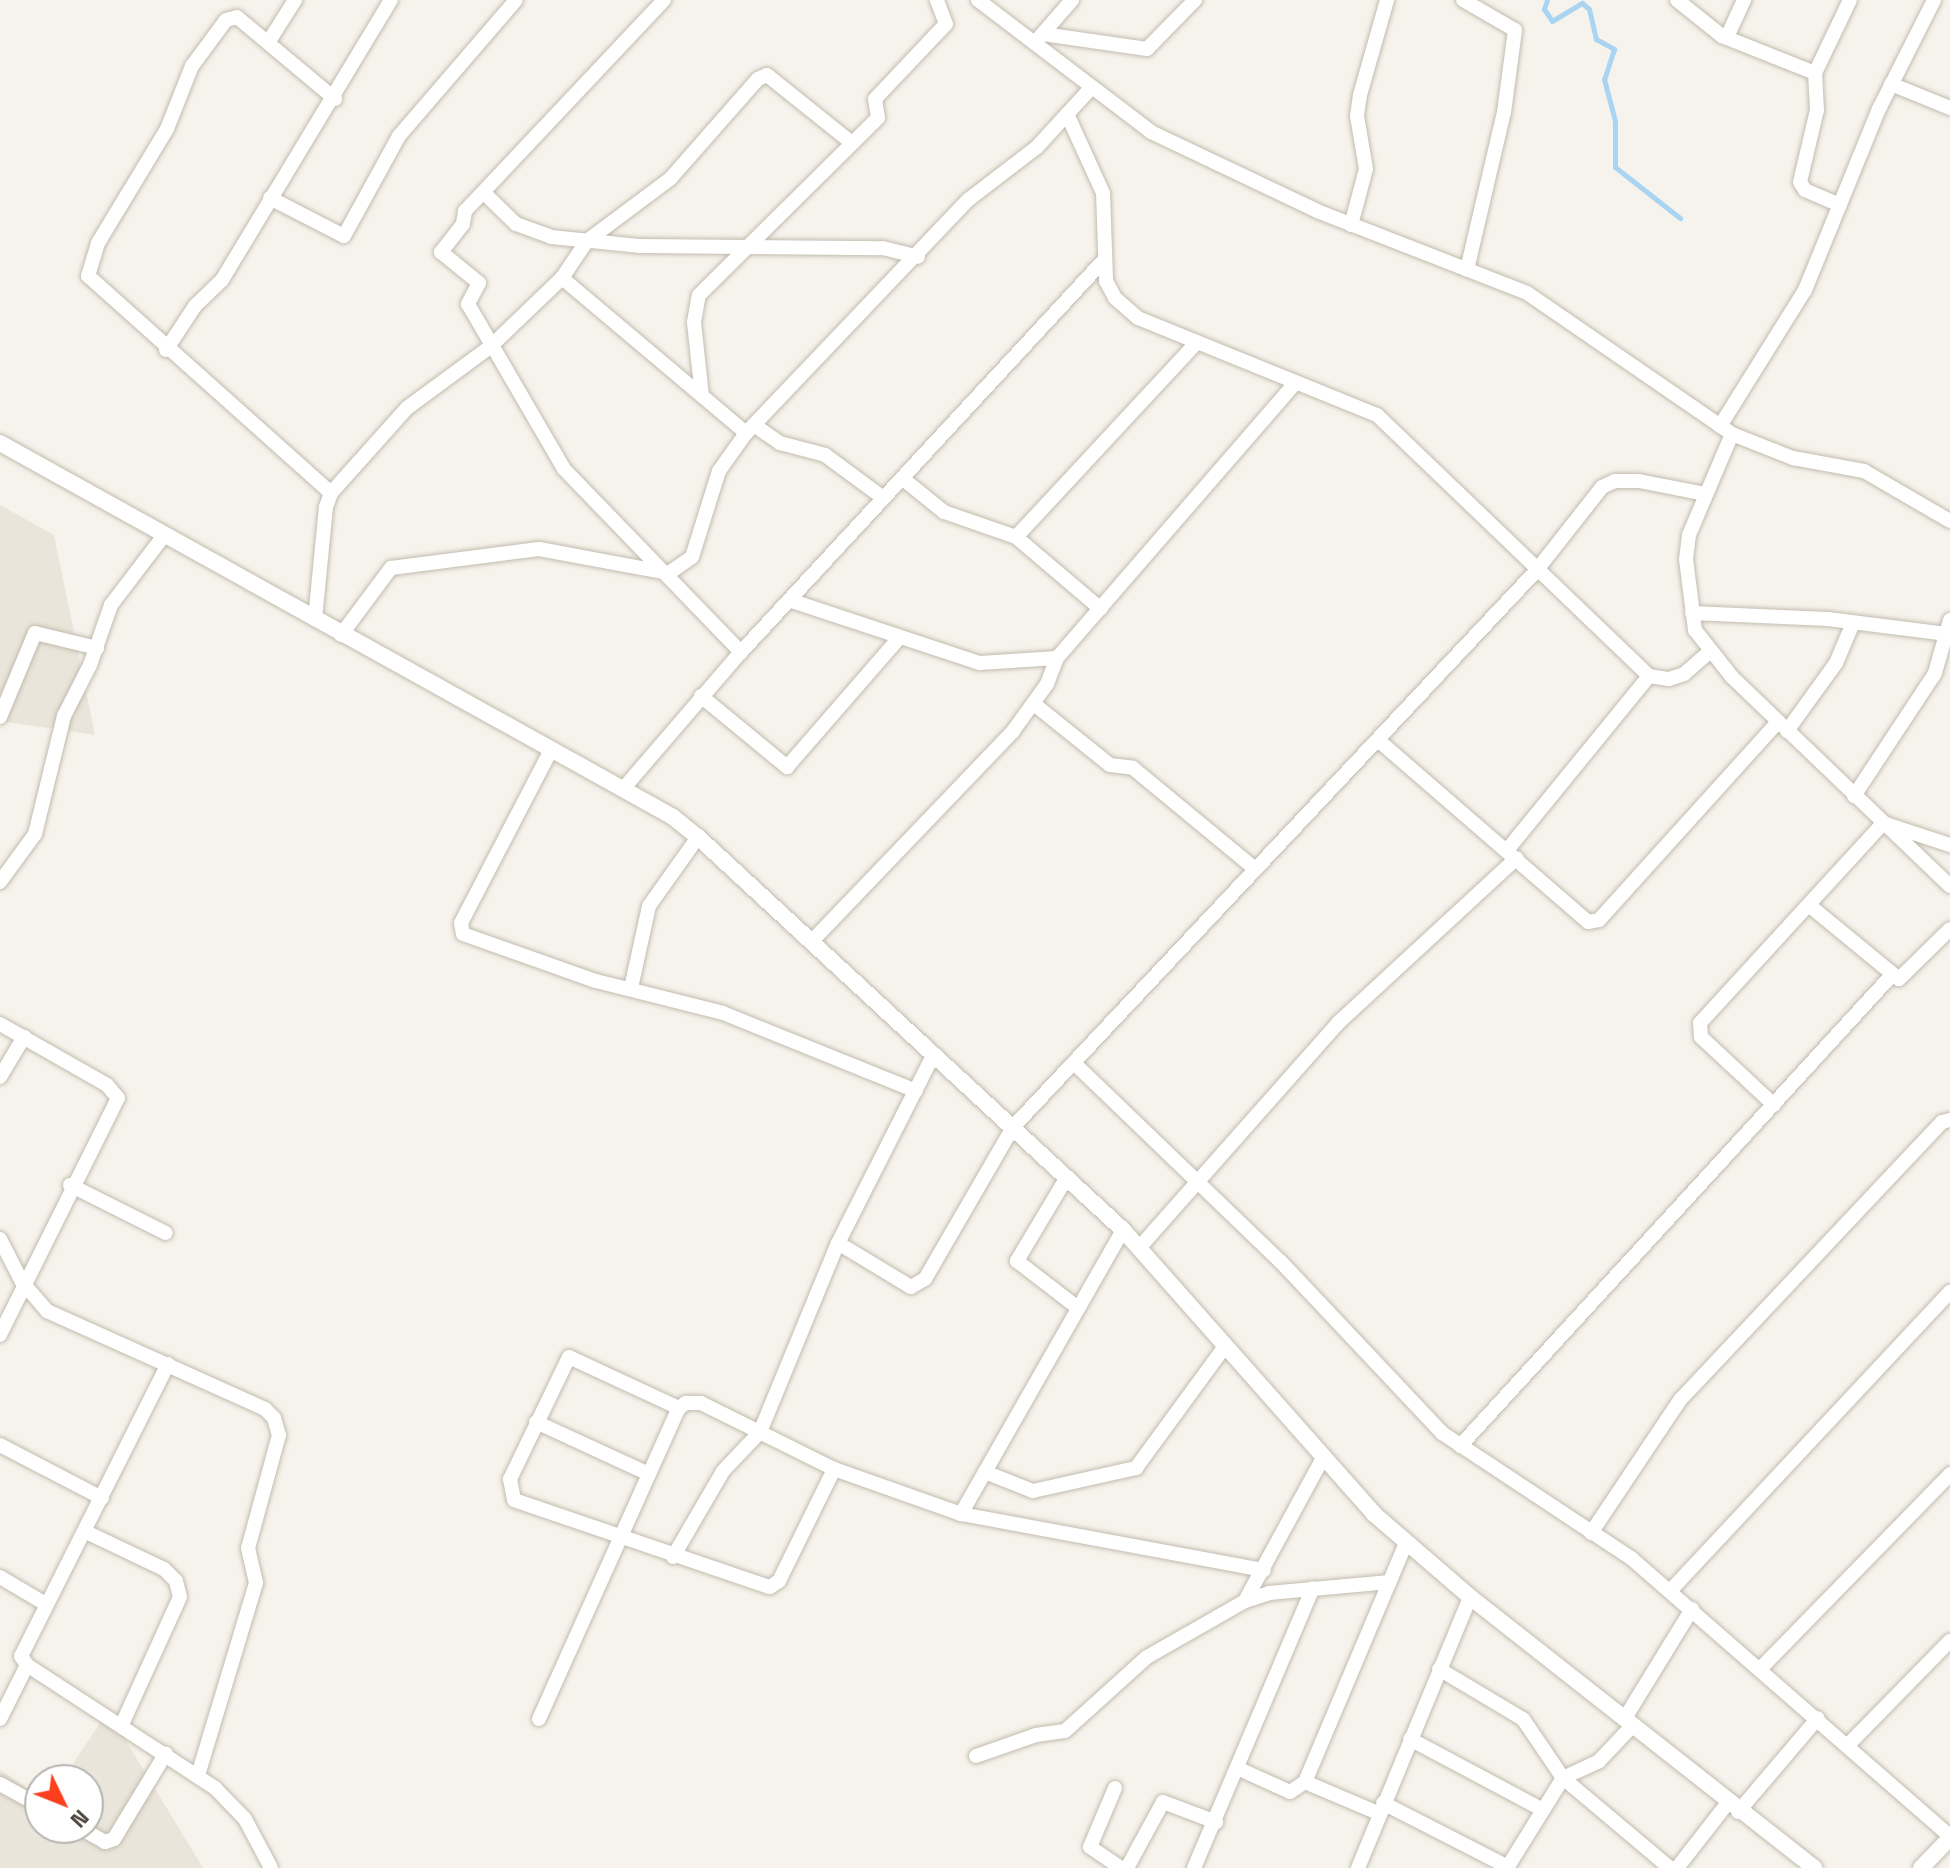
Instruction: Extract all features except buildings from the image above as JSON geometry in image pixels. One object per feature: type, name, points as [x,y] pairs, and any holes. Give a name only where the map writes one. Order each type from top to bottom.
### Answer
[{"type":"street","points":[[269,41],[295,0]]},
{"type":"street","points":[[166,350],[195,306],[222,280],[270,198],[335,99],[391,0]]},
{"type":"street","points":[[270,198],[344,236],[399,136],[516,0]]},
{"type":"street","points":[[664,0],[465,211],[463,224],[441,252],[479,283],[468,304],[564,469],[669,573],[741,652]]},
{"type":"street","points":[[702,396],[695,306],[699,295],[878,118],[875,99],[946,24],[937,0]]},
{"type":"street","points":[[978,0],[1039,38],[1092,87],[1151,132],[1351,225],[1543,303],[1726,430],[1793,458],[1864,471],[1950,521]]},
{"type":"street","points":[[1039,38],[1072,0]]},
{"type":"street","points":[[1039,38],[1147,49],[1195,0]]},
{"type":"street","points":[[1351,225],[1366,169],[1357,116],[1360,95],[1387,0]]},
{"type":"street","points":[[1463,0],[1515,30],[1504,112],[1467,270]]},
{"type":"street","points":[[1677,0],[1727,37],[1815,73]]},
{"type":"street","points":[[1727,37],[1744,0]]},
{"type":"street","points":[[1840,205],[1805,190],[1800,182],[1817,110],[1815,73],[1850,0]]},
{"type":"street","points":[[1934,0],[1891,84],[1797,307],[1726,430],[1687,547],[1695,630],[1710,651],[1854,796],[1950,886]]},
{"type":"street","points":[[331,493],[93,284],[88,265],[167,129],[192,66],[217,27],[237,17],[335,99]]},
{"type":"street","points":[[315,619],[326,507],[331,493],[407,408],[491,346],[562,278],[587,241],[670,179],[763,75],[852,143]]},
{"type":"street","points":[[1891,84],[1950,108]]},
{"type":"street","points":[[341,635],[391,568],[539,549],[669,573],[692,557],[700,544],[719,471],[750,429],[918,257],[968,200],[1017,164],[1092,87]]},
{"type":"street","points":[[1067,114],[1103,193],[1104,260],[1115,298],[1138,318],[1377,415],[1536,571],[1649,676],[1669,679],[1684,674],[1710,651]]},
{"type":"street","points":[[483,192],[531,233],[587,241],[900,250],[918,257]]},
{"type":"street","points":[[623,789],[741,652],[1104,260]]},
{"type":"street","points":[[562,278],[702,396],[750,429],[780,443],[825,455],[882,497]]},
{"type":"street","points":[[1016,537],[1196,343]]},
{"type":"street","points":[[811,942],[1034,704],[1057,658],[1295,383]]},
{"type":"street","points":[[0,443],[623,789],[698,837],[1123,1230],[1323,1458],[1406,1543],[1733,1808],[1814,1868]]},
{"type":"street","points":[[902,478],[944,512],[1016,537],[1101,609]]},
{"type":"street","points":[[838,1243],[911,1287],[919,1284],[1013,1127],[1536,571],[1602,487],[1615,481],[1705,494]]},
{"type":"street","points":[[0,882],[35,834],[64,716],[97,648],[111,605],[169,536]]},
{"type":"street","points":[[789,600],[980,663],[1057,658]]},
{"type":"street","points":[[1692,613],[1949,627],[1935,673],[1854,796]]},
{"type":"street","points":[[1378,740],[1513,854],[1578,916],[1588,922],[1599,920],[1783,726],[1836,663],[1853,623]]},
{"type":"street","points":[[1,715],[35,633],[97,648]]},
{"type":"street","points":[[701,696],[787,767],[900,637]]},
{"type":"street","points":[[1139,1248],[1200,1185],[1338,1023],[1513,854],[1649,676]]},
{"type":"street","points":[[1034,704],[1110,765],[1133,768],[1255,869]]},
{"type":"street","points":[[551,750],[460,929],[463,934],[596,981],[723,1013],[916,1091]]},
{"type":"street","points":[[1883,823],[1950,845]]},
{"type":"street","points":[[1774,1105],[1701,1037],[1700,1023],[1883,823]]},
{"type":"street","points":[[631,988],[649,906],[698,837]]},
{"type":"street","points":[[1810,906],[1891,976]]},
{"type":"street","points":[[1460,1446],[1891,976],[1909,973],[1950,929]]},
{"type":"street","points":[[0,1024],[107,1085],[118,1098],[70,1185],[2,1327]]},
{"type":"street","points":[[0,1077],[24,1037]]},
{"type":"street","points":[[673,1557],[723,1471],[760,1432],[838,1243],[934,1054]]},
{"type":"street","points":[[1074,1063],[1281,1262],[1425,1418],[1460,1446],[1591,1533],[1670,1591],[1950,1837],[1921,1868]]},
{"type":"street","points":[[1591,1533],[1680,1400],[1942,1122],[1950,1120]]},
{"type":"street","points":[[1067,1177],[1017,1261],[1078,1308]]},
{"type":"street","points":[[70,1185],[166,1233]]},
{"type":"street","points":[[961,1514],[1123,1230]]},
{"type":"street","points":[[0,1239],[22,1282],[47,1311],[265,1409],[279,1435],[248,1548],[256,1583],[198,1775]]},
{"type":"street","points":[[1670,1591],[1950,1292]]},
{"type":"street","points":[[985,1472],[1033,1491],[1136,1468],[1226,1345]]},
{"type":"street","points":[[834,1469],[775,1585],[673,1557],[514,1500],[510,1479],[569,1357],[679,1408],[701,1403],[834,1469],[961,1514],[1264,1570]]},
{"type":"street","points":[[168,1364],[86,1532],[20,1649],[27,1665],[198,1775],[245,1819],[271,1868]]},
{"type":"street","points":[[539,1719],[679,1408]]},
{"type":"street","points":[[536,1422],[649,1474]]},
{"type":"street","points":[[0,1445],[102,1498]]},
{"type":"street","points":[[1245,1601],[1323,1458]]},
{"type":"street","points":[[1761,1668],[1950,1474]]},
{"type":"street","points":[[86,1532],[164,1569],[172,1575],[180,1597],[122,1724]]},
{"type":"street","points":[[1237,1768],[1290,1792],[1305,1782],[1406,1543]]},
{"type":"street","points":[[0,1577],[44,1603]]},
{"type":"street","points":[[976,1756],[1036,1735],[1065,1731],[1147,1657],[1245,1601],[1313,1588],[1390,1582]]},
{"type":"street","points":[[1194,1868],[1313,1588]]},
{"type":"street","points":[[1358,1868],[1470,1597]]},
{"type":"street","points":[[1305,1782],[1381,1808],[1508,1868],[1541,1809],[1563,1778],[1599,1761],[1629,1721],[1692,1609]]},
{"type":"street","points":[[1848,1745],[1950,1641]]},
{"type":"street","points":[[0,1719],[27,1665]]},
{"type":"street","points":[[1439,1669],[1523,1719],[1563,1778],[1670,1868]]},
{"type":"street","points":[[1677,1868],[1818,1718]]},
{"type":"street","points":[[1410,1739],[1541,1809]]},
{"type":"street","points":[[104,1841],[114,1839],[166,1753]]},
{"type":"street","points":[[0,1784],[24,1797]]},
{"type":"street","points":[[1115,1788],[1090,1847],[1121,1868]]},
{"type":"street","points":[[1127,1868],[1163,1802],[1216,1822]]},
{"type":"shaded area","points":[[0,505],[54,535],[95,735],[0,721]]},
{"type":"shaded area","points":[[108,1711],[203,1868],[0,1868],[0,1770],[24,1786],[24,1844],[104,1844],[104,1764],[73,1764]]},
{"type":"waterway","points":[[1547,0],[1544,9],[1552,21],[1582,3],[1589,9],[1596,39],[1614,49],[1604,79],[1615,121],[1615,167],[1680,218]]}]
